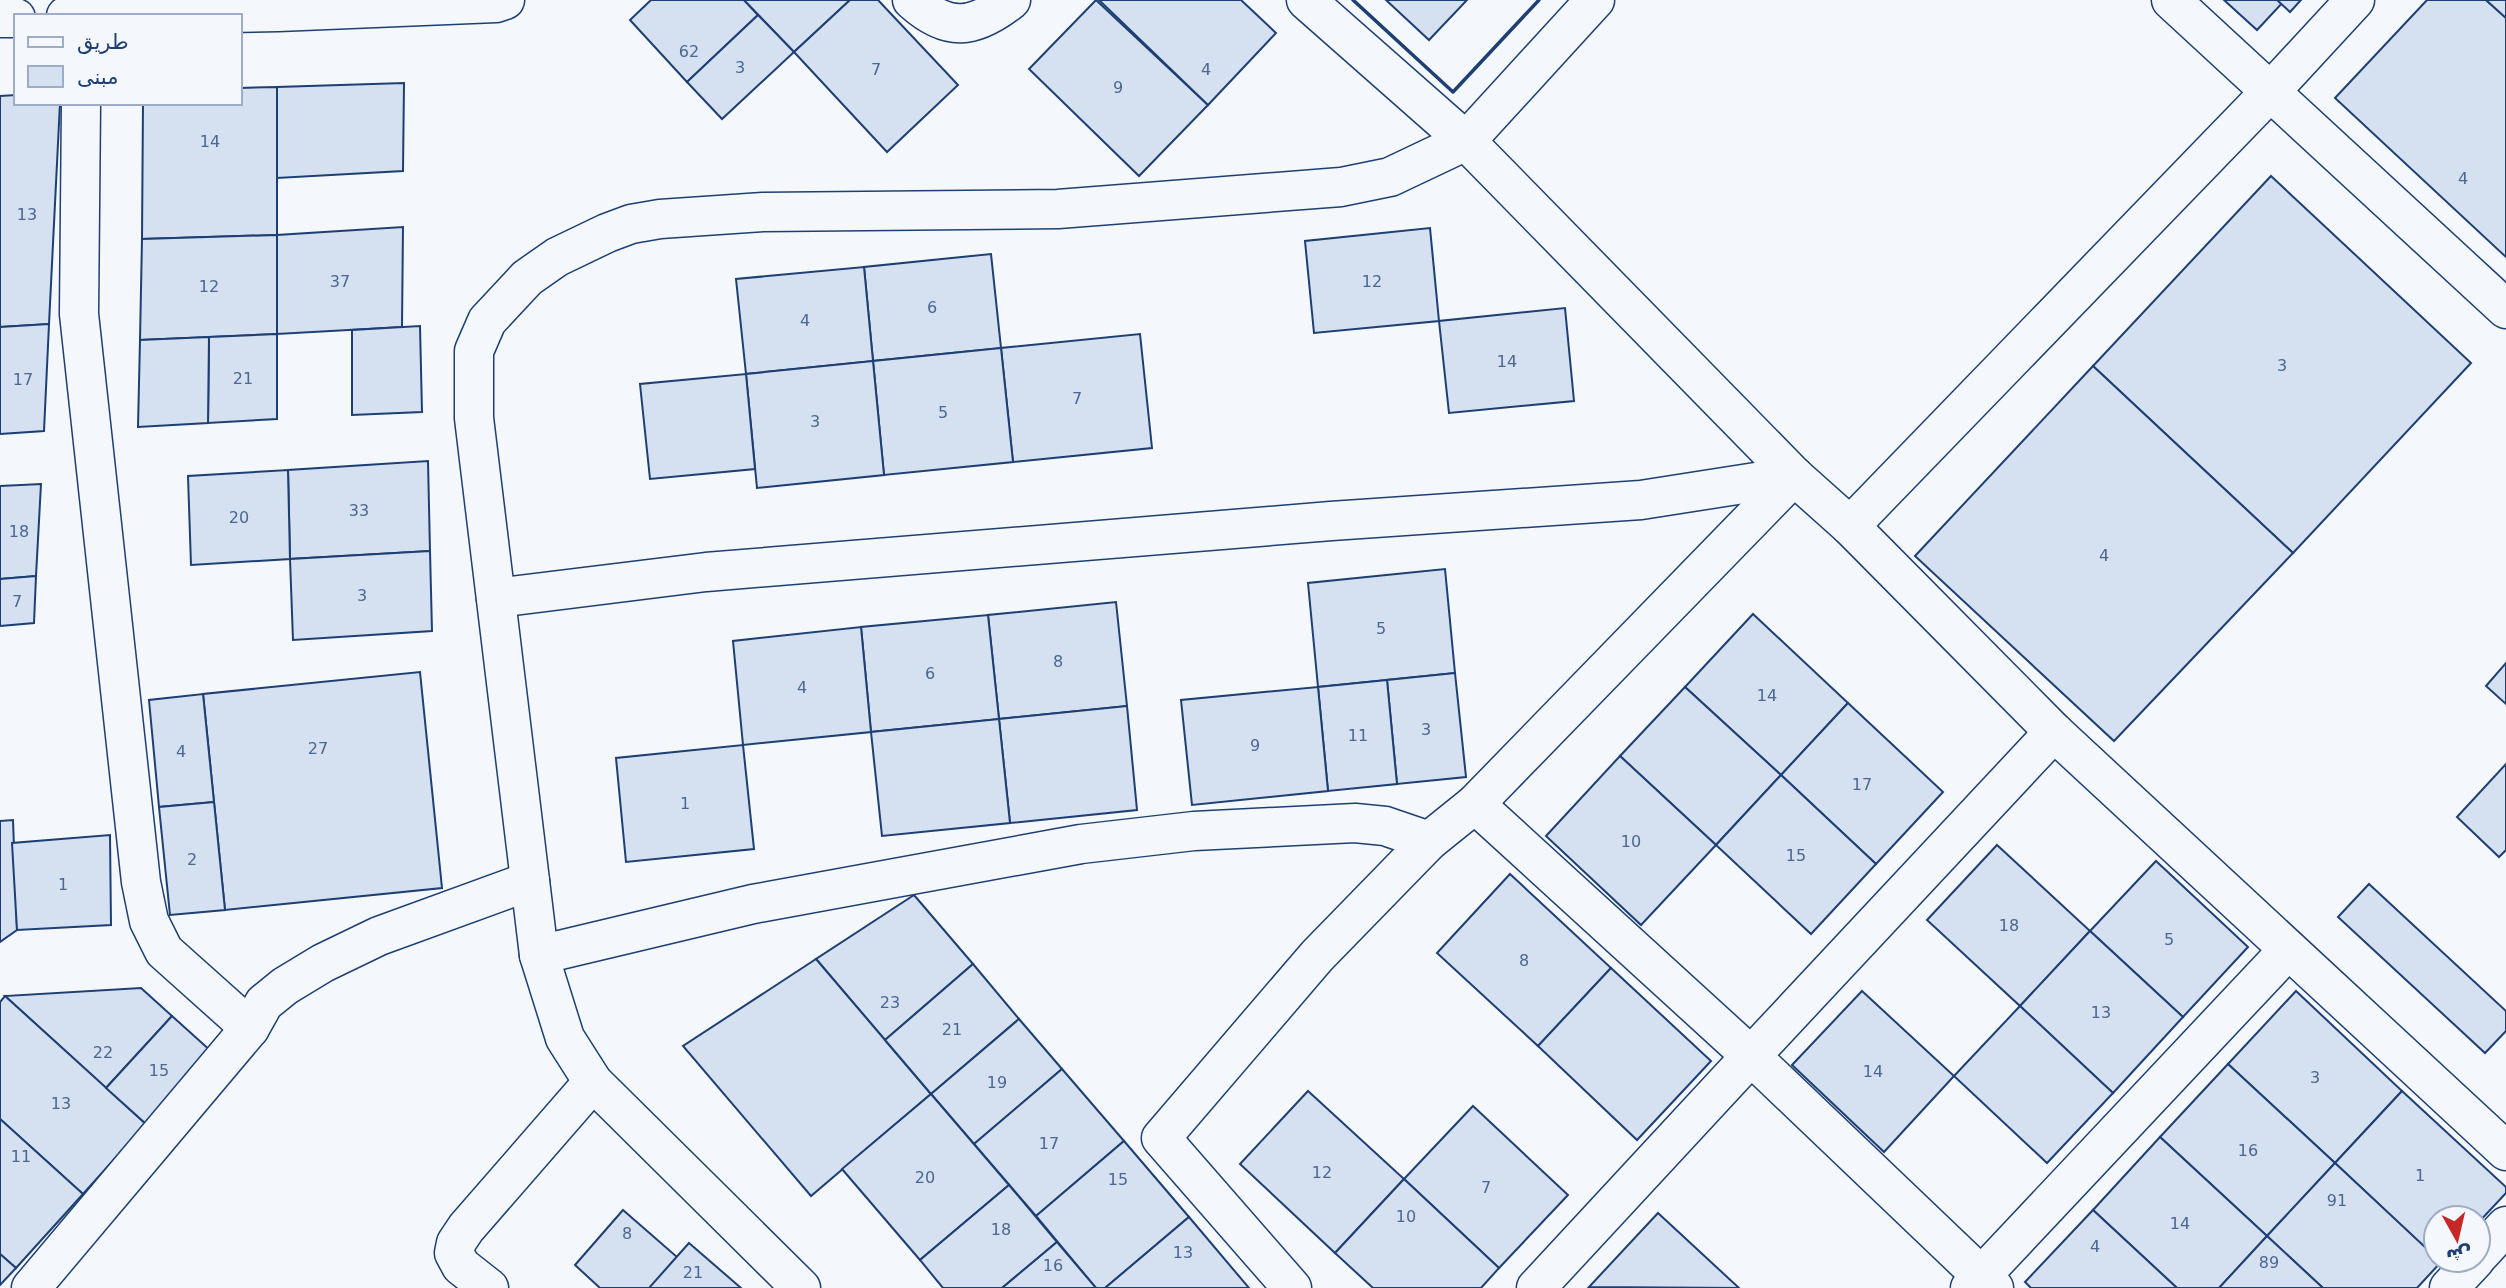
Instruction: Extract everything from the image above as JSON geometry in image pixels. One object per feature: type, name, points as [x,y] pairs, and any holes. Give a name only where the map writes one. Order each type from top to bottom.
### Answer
[{"type":"street","points":[[147,14],[278,12],[496,3],[505,0]]},
{"type":"street","points":[[912,0],[926,13],[956,25],[984,18],[1011,0]]},
{"type":"street","points":[[1306,0],[1466,141],[1794,476],[1850,526],[2054,732],[2506,1151]]},
{"type":"street","points":[[801,1288],[593,1082],[565,1038],[540,955],[474,418],[474,351],[487,321],[527,278],[557,257],[631,224],[660,219],[763,212],[1058,209],[1341,187],[1390,177],[1466,141],[1595,0]]},
{"type":"street","points":[[2171,0],[2506,309]]},
{"type":"street","points":[[1850,526],[2271,91],[2355,0]]},
{"type":"street","points":[[81,105],[79,314],[141,882],[149,921],[164,951],[250,1028]]},
{"type":"street","points":[[496,598],[720,571],[1641,500],[1794,476]]},
{"type":"street","points":[[1292,1288],[1161,1138],[1317,956],[1429,841],[1475,804],[1794,476]]},
{"type":"street","points":[[1535,1288],[2054,732]]},
{"type":"street","points":[[1475,804],[1751,1056],[1982,1284],[2288,950]]},
{"type":"street","points":[[540,955],[752,904],[1081,844],[1194,831],[1355,823],[1385,826],[1429,841]]},
{"type":"street","points":[[31,1288],[250,1028],[264,1003],[285,986],[323,963],[379,936],[530,881]]},
{"type":"street","points":[[489,1288],[461,1266],[454,1253],[456,1243],[466,1228],[593,1082]]},
{"type":"street","points":[[2492,1241],[2506,1226]]},
{"type":"street","points":[[2449,1288],[2462,1274]]},
{"type":"building","points":[[651,0],[744,0],[758,15],[687,82],[630,20]]},
{"type":"building","points":[[744,0],[850,0],[794,52]]},
{"type":"building","points":[[850,0],[878,0],[958,85],[887,152],[794,52]]},
{"type":"building","points":[[1096,0],[1208,105],[1139,176],[1029,69]]},
{"type":"building","points":[[1099,0],[1241,0],[1276,33],[1208,105]]},
{"type":"building","points":[[1386,0],[1467,0],[1429,40]]},
{"type":"building","points":[[2224,0],[2285,0],[2257,30]]},
{"type":"building","points":[[2277,0],[2301,0],[2290,12]]},
{"type":"building","points":[[2427,0],[2486,0],[2506,18],[2506,257],[2335,98]]},
{"type":"building","points":[[2486,0],[2506,0],[2506,18]]},
{"type":"building","points":[[758,15],[794,52],[722,119],[687,82]]},
{"type":"building","points":[[404,83],[403,171],[277,178],[277,87]]},
{"type":"building","points":[[277,87],[277,235],[142,239],[143,105],[242,105],[242,88]]},
{"type":"building","points":[[14,95],[14,105],[60,105],[49,324],[0,327],[0,96]]},
{"type":"building","points":[[2271,176],[2471,363],[2293,553],[2093,366]]},
{"type":"building","points":[[403,227],[402,327],[277,334],[277,235]]},
{"type":"building","points":[[1430,228],[1439,321],[1314,333],[1305,241]]},
{"type":"building","points":[[277,235],[277,334],[140,340],[142,239]]},
{"type":"building","points":[[991,254],[1001,348],[873,361],[864,267]]},
{"type":"building","points":[[864,267],[873,361],[746,374],[736,279]]},
{"type":"building","points":[[1565,308],[1574,401],[1449,413],[1439,321]]},
{"type":"building","points":[[49,324],[44,431],[0,434],[0,327]]},
{"type":"building","points":[[420,326],[422,412],[352,415],[352,330]]},
{"type":"building","points":[[277,334],[277,419],[208,423],[209,337]]},
{"type":"building","points":[[1140,334],[1152,448],[1013,462],[1001,348]]},
{"type":"building","points":[[209,337],[208,423],[138,427],[140,340]]},
{"type":"building","points":[[1001,348],[1013,462],[884,475],[873,361]]},
{"type":"building","points":[[873,361],[884,475],[757,488],[746,374]]},
{"type":"building","points":[[2093,366],[2293,553],[2114,741],[1915,556]]},
{"type":"building","points":[[746,374],[755,469],[650,479],[640,384]]},
{"type":"building","points":[[428,461],[430,551],[290,559],[288,470]]},
{"type":"building","points":[[288,470],[290,559],[191,565],[188,476]]},
{"type":"building","points":[[41,484],[36,576],[0,579],[0,486]]},
{"type":"building","points":[[430,551],[432,631],[293,640],[290,559]]},
{"type":"building","points":[[1445,569],[1455,673],[1318,687],[1308,583]]},
{"type":"building","points":[[36,576],[34,623],[0,626],[0,579]]},
{"type":"building","points":[[1116,602],[1127,706],[999,719],[988,615]]},
{"type":"building","points":[[1753,614],[1848,703],[1781,775],[1685,687]]},
{"type":"building","points":[[988,615],[999,719],[871,732],[861,627]]},
{"type":"building","points":[[861,627],[871,732],[743,745],[733,641]]},
{"type":"building","points":[[2506,663],[2506,704],[2486,686]]},
{"type":"building","points":[[420,672],[442,888],[225,910],[203,694]]},
{"type":"building","points":[[1455,673],[1466,777],[1397,784],[1387,680]]},
{"type":"building","points":[[1387,680],[1397,784],[1328,791],[1318,687]]},
{"type":"building","points":[[1318,687],[1328,791],[1192,805],[1181,700]]},
{"type":"building","points":[[1685,687],[1781,775],[1716,845],[1620,756]]},
{"type":"building","points":[[203,694],[214,802],[159,807],[149,700]]},
{"type":"building","points":[[1848,703],[1943,792],[1876,864],[1781,775]]},
{"type":"building","points":[[1127,706],[1137,810],[1010,823],[999,719]]},
{"type":"building","points":[[999,719],[1010,823],[882,836],[871,732]]},
{"type":"building","points":[[743,745],[754,849],[626,862],[616,758]]},
{"type":"building","points":[[1620,756],[1716,845],[1641,925],[1546,836]]},
{"type":"building","points":[[2506,764],[2506,850],[2499,857],[2457,817]]},
{"type":"building","points":[[1781,775],[1876,864],[1811,934],[1716,845]]},
{"type":"building","points":[[214,802],[225,910],[170,915],[159,807]]},
{"type":"building","points":[[13,820],[17,930],[0,942],[0,821]]},
{"type":"building","points":[[110,835],[111,925],[17,930],[12,843]]},
{"type":"building","points":[[1997,845],[2090,931],[2020,1006],[1927,920]]},
{"type":"building","points":[[2156,861],[2248,947],[2183,1017],[2090,931]]},
{"type":"building","points":[[1510,874],[1611,968],[1538,1046],[1437,953]]},
{"type":"building","points":[[2369,884],[2506,1011],[2506,1031],[2485,1053],[2338,917]]},
{"type":"building","points":[[914,895],[973,964],[885,1040],[816,959]]},
{"type":"building","points":[[2090,931],[2183,1017],[2113,1093],[2020,1006]]},
{"type":"building","points":[[816,959],[931,1094],[811,1196],[683,1046]]},
{"type":"building","points":[[973,964],[1019,1019],[931,1094],[885,1040]]},
{"type":"building","points":[[1611,968],[1711,1061],[1637,1140],[1538,1046]]},
{"type":"building","points":[[141,988],[172,1016],[106,1088],[5,996]]},
{"type":"building","points":[[1862,991],[1954,1076],[1884,1152],[1792,1065]]},
{"type":"building","points":[[2296,991],[2402,1091],[2335,1163],[2228,1064]]},
{"type":"building","points":[[5,996],[146,1124],[83,1194],[0,1119],[0,1002]]},
{"type":"building","points":[[2020,1006],[2113,1093],[2047,1163],[1954,1076]]},
{"type":"building","points":[[172,1016],[212,1052],[146,1124],[106,1088]]},
{"type":"building","points":[[1019,1019],[1062,1069],[974,1144],[931,1094]]},
{"type":"building","points":[[2228,1064],[2335,1163],[2267,1236],[2160,1137]]},
{"type":"building","points":[[1062,1069],[1124,1141],[1036,1216],[974,1144]]},
{"type":"building","points":[[1308,1091],[1404,1179],[1335,1253],[1240,1164]]},
{"type":"building","points":[[2402,1091],[2506,1187],[2506,1193],[2492,1208],[2492,1204],[2422,1204],[2422,1245],[2335,1163]]},
{"type":"building","points":[[931,1094],[1009,1185],[920,1260],[842,1169]]},
{"type":"building","points":[[1473,1106],[1568,1195],[1499,1268],[1404,1179]]},
{"type":"building","points":[[0,1119],[83,1194],[16,1268],[0,1254]]},
{"type":"building","points":[[2160,1137],[2267,1236],[2219,1288],[2177,1288],[2093,1210]]},
{"type":"building","points":[[1124,1141],[1189,1217],[1105,1288],[1096,1288],[1036,1216]]},
{"type":"building","points":[[2335,1163],[2422,1244],[2422,1274],[2430,1274],[2417,1288],[2323,1288],[2267,1236]]},
{"type":"building","points":[[1404,1179],[1499,1268],[1481,1288],[1373,1288],[1335,1253]]},
{"type":"building","points":[[1009,1185],[1057,1242],[1002,1288],[943,1288],[920,1260]]},
{"type":"building","points":[[623,1210],[677,1257],[650,1288],[600,1288],[575,1265]]},
{"type":"building","points":[[2093,1210],[2177,1288],[2031,1288],[2025,1282]]},
{"type":"building","points":[[1658,1213],[1739,1288],[1589,1287]]},
{"type":"building","points":[[1189,1217],[1249,1288],[1105,1288]]},
{"type":"building","points":[[2267,1236],[2323,1288],[2219,1288]]},
{"type":"building","points":[[1057,1242],[1096,1288],[1002,1288]]},
{"type":"building","points":[[689,1243],[741,1288],[649,1288]]},
{"type":"building","points":[[0,1254],[16,1268],[0,1285]]},
{"type":"wall","points":[[1353,0],[1453,92],[1539,0]]}]
